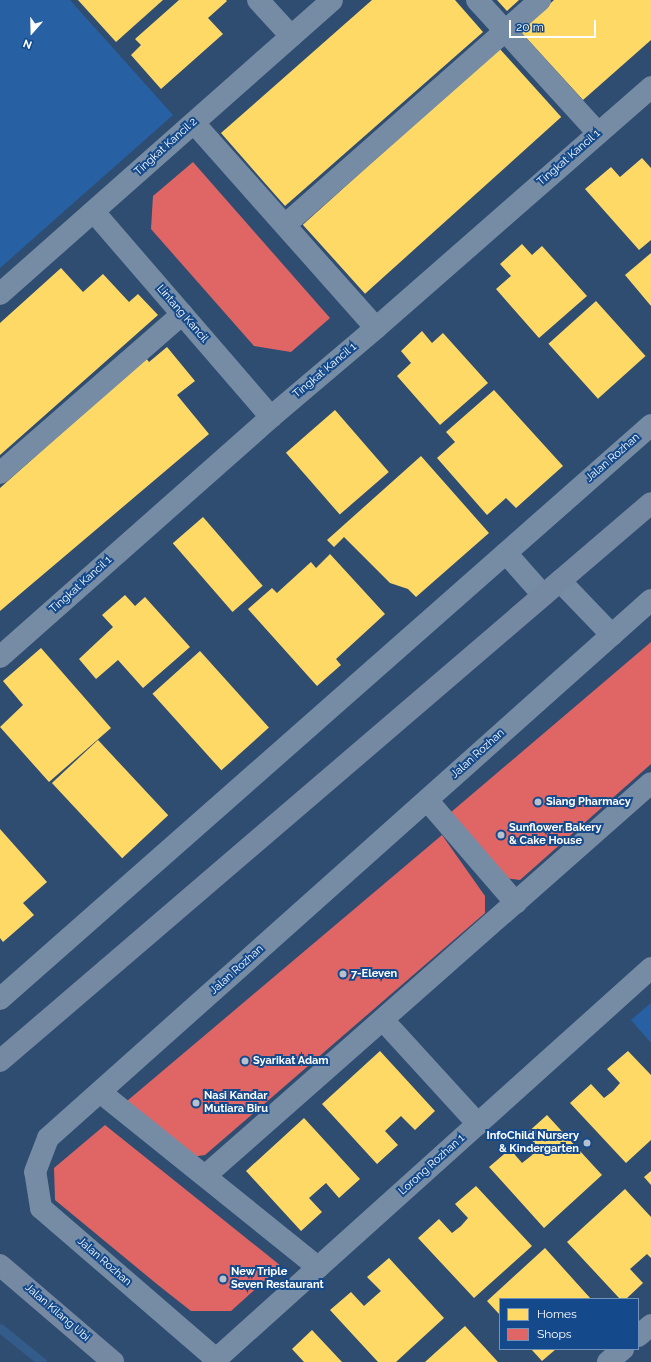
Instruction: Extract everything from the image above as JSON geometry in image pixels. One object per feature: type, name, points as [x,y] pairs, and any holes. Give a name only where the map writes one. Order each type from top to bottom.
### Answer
[{"type":"main road","points":[[0,1061],[651,503]]},
{"type":"main road","name":"Jalan Kilang Ubi","points":[[2,1266],[113,1362]]},
{"type":"street","points":[[258,0],[291,36]]},
{"type":"street","name":"Tingkat Kancil 2","points":[[0,294],[332,0]]},
{"type":"street","points":[[477,0],[598,133]]},
{"type":"street","points":[[285,225],[540,0]]},
{"type":"street","name":"Tingkat Kancil 1","points":[[0,657],[271,417],[376,328],[651,87]]},
{"type":"street","points":[[194,123],[376,328]]},
{"type":"street","name":"Lintang Kancil","points":[[94,212],[271,417]]},
{"type":"street","points":[[0,473],[182,314]]},
{"type":"street","name":"Jalan Rozhan","points":[[0,999],[651,425]]},
{"type":"street","points":[[506,553],[544,595]]},
{"type":"street","points":[[560,581],[612,635]]},
{"type":"street","name":"Jalan Rozhan","points":[[214,1361],[42,1208],[35,1172],[48,1138],[651,600]]},
{"type":"street","points":[[205,1176],[651,783]]},
{"type":"street","points":[[427,800],[516,903]]},
{"type":"street","name":"Lorong Rozhan 1","points":[[214,1361],[651,968]]},
{"type":"street","points":[[383,1020],[478,1124]]},
{"type":"street","points":[[100,1092],[318,1267]]},
{"type":"street","points":[[639,1335],[651,1325]]},
{"type":"street","points":[[608,1362],[622,1350]]},
{"type":"shaded area","points":[[0,0],[70,0],[173,115],[0,268]]},
{"type":"shaded area","points":[[651,1003],[651,1043],[631,1020]]},
{"type":"building: Homes","points":[[78,0],[163,0],[116,42]]},
{"type":"building: Homes","points":[[179,0],[226,0],[227,1],[208,18],[223,34],[161,89],[131,55],[141,45],[135,39]]},
{"type":"building: Homes","points":[[372,0],[455,0],[483,32],[285,206],[221,133]]},
{"type":"building: Homes","points":[[497,0],[519,0],[507,11]]},
{"type":"building: Homes","points":[[554,0],[651,0],[651,40],[583,100],[520,31]]},
{"type":"building: Homes","points":[[499,48],[561,117],[365,294],[303,225]]},
{"type":"building: Homes","points":[[642,158],[651,168],[651,240],[639,250],[585,189],[611,167],[620,177]]},
{"type":"building: Homes","points":[[522,244],[532,255],[542,246],[587,296],[539,338],[496,289],[511,276],[500,264]]},
{"type":"building: Homes","points":[[651,253],[651,306],[625,275]]},
{"type":"building: Homes","points":[[61,268],[83,292],[103,274],[129,302],[138,294],[158,315],[0,455],[0,323]]},
{"type":"building: Homes","points":[[596,301],[646,356],[598,399],[548,344]]},
{"type":"building: Homes","points":[[422,331],[432,343],[443,333],[488,383],[440,425],[397,376],[411,363],[401,351]]},
{"type":"building: Homes","points":[[167,347],[195,381],[177,395],[209,434],[0,611],[0,488],[146,358],[149,362]]},
{"type":"building: Homes","points":[[494,390],[563,466],[516,508],[506,498],[487,515],[437,458],[455,442],[446,432]]},
{"type":"building: Homes","points":[[335,410],[389,472],[340,515],[286,453]]},
{"type":"building: Homes","points":[[421,456],[489,533],[416,597],[408,589],[390,583],[344,537],[334,547],[327,540]]},
{"type":"building: Homes","points":[[203,517],[263,586],[233,612],[173,543]]},
{"type":"building: Homes","points":[[330,554],[385,614],[336,659],[341,665],[317,686],[248,609],[272,588],[277,593],[311,562],[316,568]]},
{"type":"building: Homes","points":[[125,595],[135,606],[145,597],[190,647],[143,688],[118,660],[96,679],[79,659],[113,627],[102,615]]},
{"type":"building: Homes","points":[[41,648],[111,728],[49,782],[0,727],[23,705],[3,681]]},
{"type":"building: Homes","points":[[200,651],[269,728],[221,770],[152,694]]},
{"type":"building: Homes","points":[[98,740],[168,815],[122,858],[52,783]]},
{"type":"building: Homes","points":[[0,829],[47,882],[23,903],[34,915],[3,942],[0,938]]},
{"type":"building: Homes","points":[[380,1051],[435,1111],[415,1130],[401,1116],[385,1131],[398,1145],[377,1164],[322,1104]]},
{"type":"building: Homes","points":[[628,1051],[651,1075],[651,1140],[626,1163],[570,1103],[591,1084],[604,1098],[613,1091],[620,1083],[607,1069]]},
{"type":"building: Homes","points":[[547,1115],[602,1175],[544,1228],[489,1167],[510,1149],[522,1163],[531,1156],[539,1148],[526,1134]]},
{"type":"building: Homes","points":[[304,1118],[360,1179],[339,1198],[326,1183],[309,1198],[322,1212],[301,1231],[246,1171]]},
{"type":"building: Homes","points":[[651,1171],[651,1185],[644,1177]]},
{"type":"building: Homes","points":[[476,1186],[532,1246],[474,1298],[418,1238],[439,1219],[452,1233],[461,1226],[468,1218],[455,1204]]},
{"type":"building: Homes","points":[[625,1189],[651,1217],[651,1258],[647,1254],[630,1269],[643,1283],[627,1298],[619,1298],[567,1242]]},
{"type":"building: Homes","points":[[545,1248],[590,1298],[499,1298],[499,1314],[487,1301]]},
{"type":"building: Homes","points":[[389,1258],[444,1318],[396,1362],[378,1362],[330,1310],[351,1292],[364,1306],[381,1291],[367,1277]]},
{"type":"building: Homes","points":[[465,1326],[498,1362],[425,1362],[436,1352]]},
{"type":"building: Homes","points":[[312,1330],[342,1362],[304,1362],[292,1349]]},
{"type":"building: Homes","points":[[532,1350],[555,1350],[542,1361]]},
{"type":"building: Shops","points":[[193,162],[330,318],[291,352],[254,346],[151,229],[153,196]]},
{"type":"building: Shops","points":[[651,642],[651,764],[520,880],[504,878],[450,813]]},
{"type":"building: Shops","points":[[442,835],[485,896],[485,913],[205,1155],[191,1157],[127,1101]]},
{"type":"building: Shops","points":[[105,1125],[281,1266],[231,1311],[191,1311],[158,1285],[55,1200],[54,1168]]},
{"type":"waterway","points":[[0,1328],[42,1362]]},
{"type":"place","name":"Siang Pharmacy","points":[[538,802]]},
{"type":"place","name":"Sunflower Bakery & Cake House","points":[[501,835]]},
{"type":"place","name":"7-Eleven","points":[[343,974]]},
{"type":"place","name":"Syarikat Adam","points":[[245,1061]]},
{"type":"place","name":"Nasi Kandar Mutiara Biru","points":[[196,1103]]},
{"type":"place","name":"InfoChild Nursery & Kindergarten","points":[[587,1143]]},
{"type":"place","name":"New Triple Seven Restaurant","points":[[223,1279]]}]
